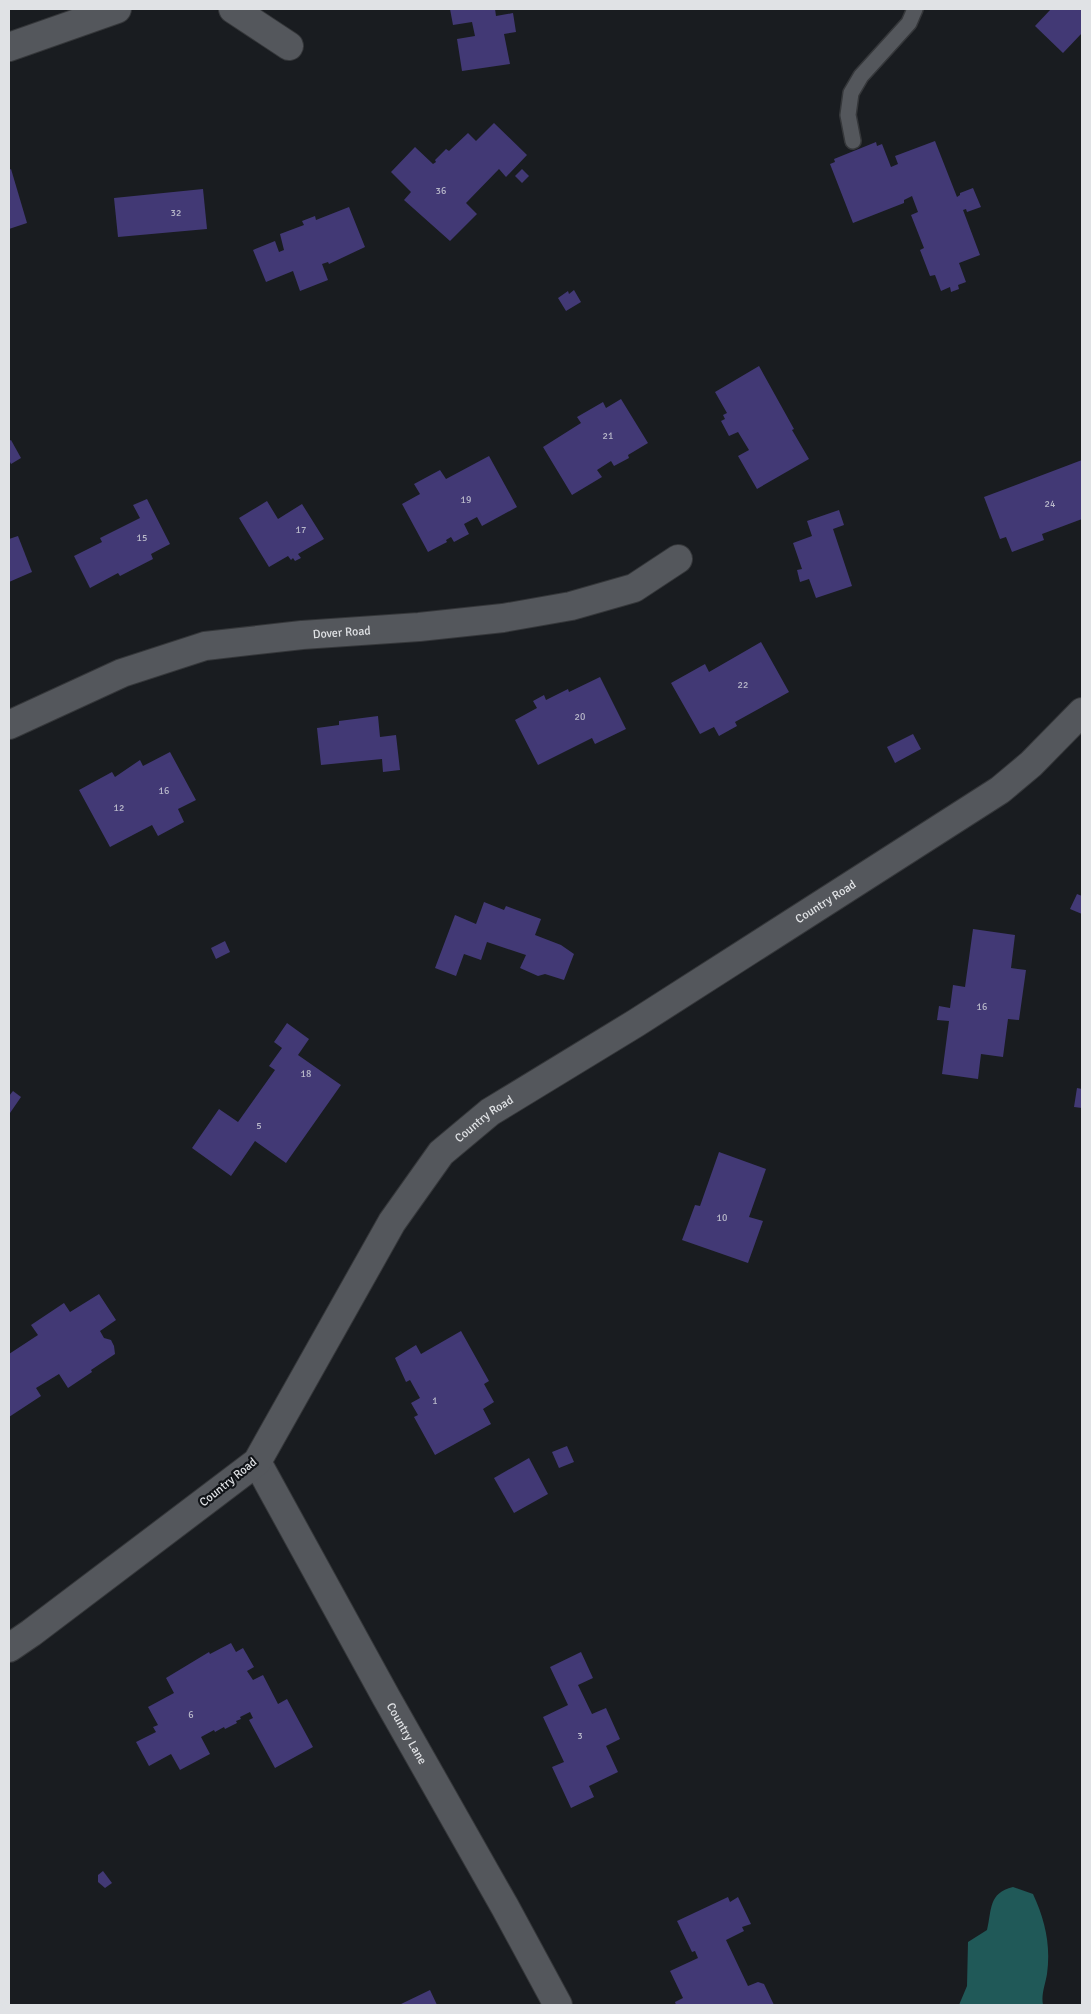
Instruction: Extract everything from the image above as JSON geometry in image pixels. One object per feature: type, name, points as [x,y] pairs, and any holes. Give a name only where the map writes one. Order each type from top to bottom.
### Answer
[{"type":"street","points":[[9,47],[117,9]]},
{"type":"street","points":[[233,9],[290,46]]},
{"type":"street","name":"Dover Road","points":[[9,726],[122,672],[205,646],[302,635],[428,626],[503,618],[571,606],[634,588],[678,559]]},
{"type":"street","name":"Country Road","points":[[9,1648],[257,1462],[392,1222],[441,1153],[490,1112],[636,1024],[1000,790],[1032,764],[1082,712]]},
{"type":"street","name":"Country Lane","points":[[257,1462],[386,1697],[505,1906],[558,2005]]},
{"type":"lane","points":[[853,141],[848,115],[850,93],[861,76],[909,23],[915,9]]},
{"type":"water","points":[[1013,1887],[1033,1894],[1044,1923],[1048,1963],[1043,2005],[959,2005],[967,1986],[968,1942],[987,1930],[992,1903],[995,1898],[999,1893]]},
{"type":"building","points":[[450,9],[495,9],[496,16],[513,13],[516,32],[504,34],[510,64],[462,71],[457,39],[475,36],[472,22],[453,25]]},
{"type":"building","points":[[1051,9],[1082,9],[1082,33],[1063,53],[1035,26]]},
{"type":"building","points":[[494,123],[527,155],[506,177],[499,169],[466,203],[477,214],[450,241],[404,200],[411,192],[391,172],[415,147],[433,164],[446,149],[449,151],[468,133],[476,141]]},
{"type":"building","points":[[935,141],[957,197],[960,193],[973,188],[981,207],[967,212],[966,209],[963,210],[980,255],[959,263],[966,282],[958,285],[959,289],[951,292],[950,287],[941,291],[935,275],[930,276],[920,250],[924,248],[911,215],[918,212],[912,196],[904,200],[904,203],[853,223],[830,164],[835,162],[834,159],[876,142],[877,146],[882,144],[891,167],[898,164],[895,156]]},
{"type":"building","points":[[11,169],[27,223],[9,229],[9,170]]},
{"type":"building","points":[[522,169],[529,176],[522,183],[515,176]]},
{"type":"building","points":[[203,189],[207,229],[118,237],[114,198]]},
{"type":"building","points":[[349,207],[365,247],[329,264],[328,262],[322,264],[328,280],[300,291],[293,271],[266,282],[253,250],[275,241],[279,252],[284,250],[280,234],[304,225],[302,221],[315,216],[316,220]]},
{"type":"building","points":[[574,290],[581,302],[566,311],[558,298],[568,291],[569,294]]},
{"type":"building","points":[[759,366],[809,459],[757,489],[738,456],[749,450],[738,432],[729,436],[721,421],[725,419],[723,415],[727,413],[715,392]]},
{"type":"building","points":[[621,399],[648,443],[628,455],[629,458],[614,466],[611,461],[597,470],[602,477],[572,495],[543,447],[581,423],[577,417],[603,402],[606,408]]},
{"type":"building","points":[[11,440],[21,458],[11,464],[9,460],[9,441]]},
{"type":"building","points":[[489,456],[517,507],[482,526],[477,517],[464,524],[469,534],[454,542],[451,537],[446,540],[447,542],[428,552],[402,504],[420,494],[414,484],[440,470],[446,479]]},
{"type":"building","points":[[1082,460],[1082,519],[1042,534],[1044,540],[1012,552],[1006,537],[1000,539],[984,497]]},
{"type":"building","points":[[147,499],[170,544],[151,554],[153,559],[120,576],[118,573],[90,588],[74,556],[102,542],[100,538],[140,518],[133,505]]},
{"type":"building","points":[[267,501],[278,519],[302,504],[324,539],[298,554],[301,558],[295,561],[293,558],[291,560],[288,556],[269,567],[239,518]]},
{"type":"building","points":[[839,510],[844,525],[833,529],[852,586],[816,598],[809,579],[800,582],[797,570],[802,569],[793,543],[812,536],[807,521]]},
{"type":"building","points":[[18,536],[32,572],[9,582],[9,539]]},
{"type":"building","points":[[761,642],[789,692],[735,722],[737,726],[719,736],[714,727],[700,734],[671,683],[705,664],[709,672]]},
{"type":"building","points":[[600,677],[626,729],[595,744],[592,738],[538,765],[515,720],[537,708],[533,701],[544,695],[546,700],[568,689],[569,692]]},
{"type":"building","points":[[378,716],[380,737],[396,735],[400,770],[383,772],[382,759],[321,765],[317,728],[339,725],[339,721]]},
{"type":"building","points":[[913,734],[921,749],[895,763],[887,747]]},
{"type":"building","points":[[170,752],[196,800],[178,809],[184,822],[158,836],[152,825],[110,847],[79,790],[112,772],[115,777],[140,760],[143,766]]},
{"type":"building","points":[[1077,894],[1082,896],[1082,914],[1070,909]]},
{"type":"building","points":[[484,902],[504,910],[506,906],[541,919],[535,935],[561,945],[574,954],[564,980],[545,974],[538,976],[520,968],[526,955],[487,942],[481,960],[464,954],[456,976],[435,968],[455,915],[476,924]]},
{"type":"building","points":[[973,929],[1015,935],[1011,968],[1026,970],[1019,1020],[1008,1019],[1003,1057],[981,1054],[978,1079],[942,1074],[949,1021],[937,1020],[939,1006],[950,1008],[953,985],[965,987]]},
{"type":"building","points":[[225,941],[230,952],[216,959],[211,948]]},
{"type":"building","points":[[287,1023],[309,1039],[298,1055],[341,1085],[286,1163],[255,1141],[231,1176],[192,1148],[219,1109],[238,1122],[275,1070],[269,1066],[282,1048],[274,1042]]},
{"type":"building","points":[[1077,1088],[1082,1089],[1082,1108],[1074,1107]]},
{"type":"building","points":[[13,1091],[21,1097],[10,1113],[9,1096]]},
{"type":"building","points":[[719,1152],[766,1169],[749,1217],[763,1221],[748,1263],[682,1240],[695,1205],[700,1206]]},
{"type":"building","points":[[99,1294],[116,1320],[100,1331],[104,1338],[111,1340],[115,1354],[68,1388],[59,1374],[36,1388],[41,1396],[9,1417],[9,1354],[38,1335],[31,1325],[64,1303],[70,1312]]},
{"type":"building","points":[[461,1331],[489,1381],[484,1384],[494,1402],[483,1409],[491,1424],[435,1455],[414,1417],[418,1415],[411,1403],[420,1398],[410,1380],[406,1382],[395,1358],[416,1345],[421,1354]]},
{"type":"building","points":[[567,1446],[574,1462],[559,1468],[552,1452]]},
{"type":"building","points":[[529,1458],[548,1494],[514,1513],[494,1478]]},
{"type":"building","points":[[231,1643],[236,1652],[243,1648],[254,1667],[247,1671],[253,1680],[263,1675],[278,1704],[287,1699],[313,1747],[275,1768],[249,1720],[253,1718],[250,1712],[240,1717],[241,1719],[236,1721],[237,1723],[225,1729],[224,1727],[215,1732],[214,1730],[201,1737],[210,1754],[180,1770],[171,1754],[149,1766],[136,1742],[156,1732],[153,1727],[158,1725],[148,1707],[174,1693],[166,1678],[209,1652],[210,1654]]},
{"type":"building","points":[[581,1652],[593,1678],[578,1685],[592,1714],[606,1708],[620,1739],[606,1746],[618,1772],[589,1786],[594,1797],[571,1808],[552,1767],[564,1762],[543,1717],[568,1705],[550,1667]]},
{"type":"building","points":[[103,1871],[112,1883],[105,1888],[98,1882],[98,1875]]},
{"type":"building","points":[[728,1897],[730,1902],[738,1897],[751,1924],[742,1927],[744,1931],[726,1940],[748,1986],[758,1982],[764,1984],[774,2005],[676,2005],[675,2002],[683,1998],[670,1971],[698,1958],[695,1951],[692,1952],[677,1921]]},
{"type":"building","points":[[430,1990],[437,2005],[399,2005]]}]
